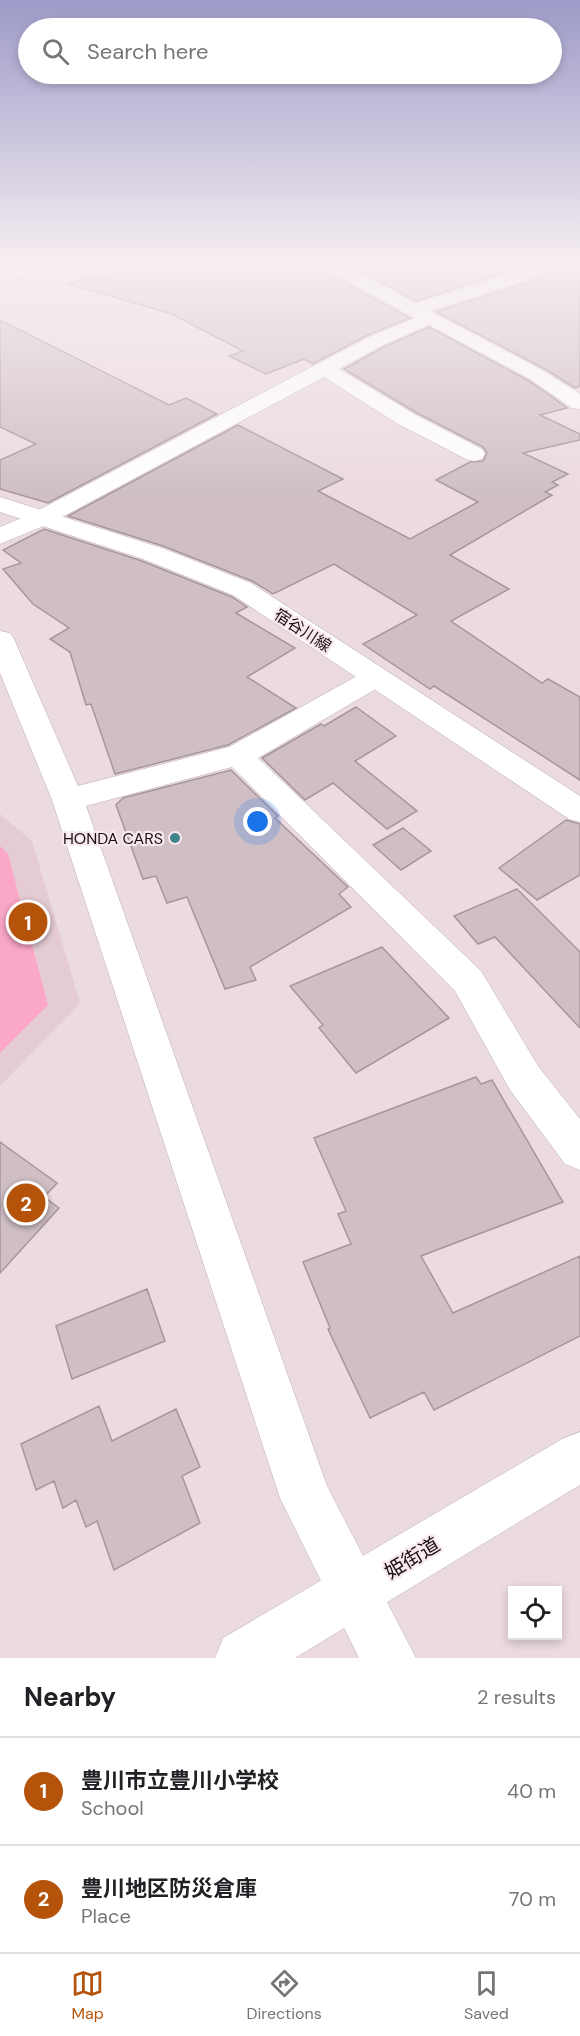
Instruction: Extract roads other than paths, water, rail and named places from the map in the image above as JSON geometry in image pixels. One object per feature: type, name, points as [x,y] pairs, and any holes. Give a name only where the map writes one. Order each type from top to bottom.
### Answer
[{"type":"street","points":[[0,536],[42,518],[373,342]]},
{"type":"street","points":[[474,342],[537,375],[580,403]]},
{"type":"street","points":[[324,368],[406,418],[474,454]]},
{"type":"street","name":"宿谷川線","points":[[0,504],[192,567],[242,589],[580,811]]},
{"type":"street","points":[[0,639],[68,800],[306,1498],[388,1658]]},
{"type":"street","points":[[68,800],[239,755],[376,677]]},
{"type":"street","points":[[239,755],[248,767],[468,981],[524,1078],[580,1151]]},
{"type":"street","name":"姫街道","points":[[243,1658],[580,1457]]},
{"type":"place","name":"HONDA CARS","points":[[175,838]]},
{"type":"place","name":"豊川市立豊川小学校","points":[[28,922]]},
{"type":"place","name":"豊川地区防災倉庫","points":[[26,1203]]}]
